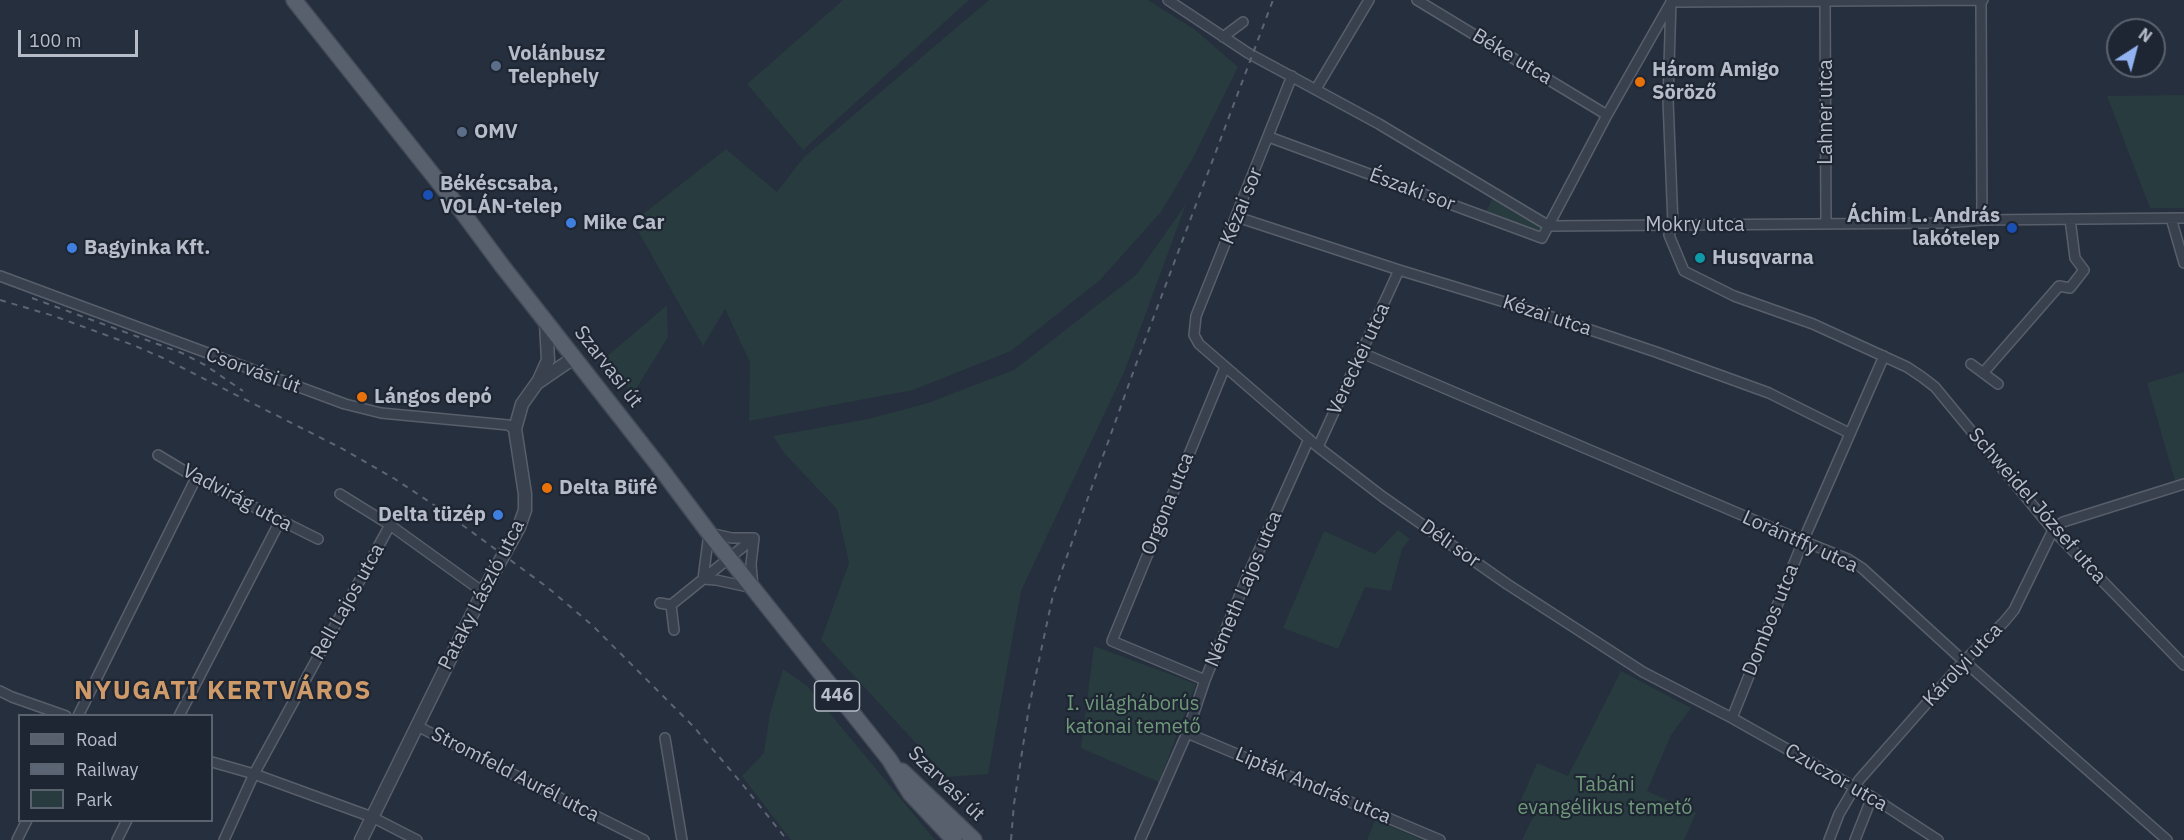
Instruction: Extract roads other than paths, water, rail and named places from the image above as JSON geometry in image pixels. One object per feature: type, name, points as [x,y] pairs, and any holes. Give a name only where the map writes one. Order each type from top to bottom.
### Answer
[{"type":"main road","name":"Szarvasi út","points":[[294,0],[460,209],[728,558],[889,759],[910,793],[954,840]]},
{"type":"main road","name":"Szarvasi út","points":[[889,759],[974,840]]},
{"type":"street","points":[[1168,0],[1252,55],[1379,124],[1549,226],[1607,115],[1671,1]]},
{"type":"street","points":[[1316,89],[1369,0]]},
{"type":"street","name":"Béke utca","points":[[1417,0],[1607,115]]},
{"type":"street","points":[[1671,1],[1982,0],[1982,220]]},
{"type":"street","points":[[1671,1],[1668,100],[1673,225],[1669,235],[1684,272],[1734,296],[1813,324],[1884,356]]},
{"type":"street","name":"Lahner utca","points":[[1826,1],[1826,224]]},
{"type":"street","points":[[1224,37],[1243,22]]},
{"type":"street","name":"Kézai sor","points":[[1194,336],[1196,316],[1292,76]]},
{"type":"street","name":"Északi sor","points":[[1269,137],[1542,238],[1549,226]]},
{"type":"street","name":"Kézai utca","points":[[1237,217],[1399,270],[1534,310],[1656,352],[1769,393],[1849,433]]},
{"type":"street","points":[[2172,218],[2184,264]]},
{"type":"street","name":"Mokry utca","points":[[1549,226],[1944,223],[1982,220],[2184,218]]},
{"type":"street","points":[[1983,373],[2059,286],[2070,288],[2084,270],[2075,258],[2070,219]]},
{"type":"street","name":"Vereckei utca","points":[[1318,447],[1399,270]]},
{"type":"street","name":"Csorvási út","points":[[0,276],[345,404],[381,413],[507,425],[515,429]]},
{"type":"street","points":[[537,383],[548,360],[546,323]]},
{"type":"street","name":"Déli sor","points":[[1194,336],[1199,344],[1225,368],[1318,447],[1445,541],[1643,672],[1732,718]]},
{"type":"street","name":"Lorántffy utca","points":[[1362,353],[1803,542],[1848,559],[1862,568],[2167,840]]},
{"type":"street","name":"Dombos utca","points":[[1732,718],[1803,542],[1884,356]]},
{"type":"street","name":"Schweidel József utca","points":[[1884,356],[1907,367],[1935,387],[2054,530],[2184,665]]},
{"type":"street","name":"Pataky László utca","points":[[361,840],[483,592],[519,527],[525,510],[525,494],[515,429],[522,404],[537,383],[575,357]]},
{"type":"street","points":[[1971,364],[1998,384]]},
{"type":"street","name":"Orgona utca","points":[[1205,680],[1112,641],[1225,368]]},
{"type":"street","name":"Németh Lajos utca","points":[[1140,840],[1187,733],[1205,680],[1248,575],[1309,439]]},
{"type":"street","name":"Vadvirág utca","points":[[158,455],[196,478],[318,539]]},
{"type":"street","points":[[79,714],[196,478]]},
{"type":"street","points":[[2054,530],[2062,522],[2184,484]]},
{"type":"street","points":[[340,494],[390,525],[483,592]]},
{"type":"street","points":[[180,714],[280,521]]},
{"type":"street","name":"Rell Lajos utca","points":[[224,840],[254,774],[390,525]]},
{"type":"street","name":"Károlyi utca","points":[[1829,840],[1853,787],[1964,661],[2014,610],[2054,530]]},
{"type":"street","points":[[703,579],[709,533],[732,538],[756,536]]},
{"type":"street","points":[[660,603],[671,605],[756,536]]},
{"type":"street","points":[[703,579],[753,588],[751,564],[756,536]]},
{"type":"street","points":[[671,605],[674,630]]},
{"type":"street","points":[[0,691],[60,714]]},
{"type":"street","name":"Czuczor utca","points":[[1732,718],[1872,797],[1938,840]]},
{"type":"street","name":"Stromfeld Aurél utca","points":[[417,726],[644,840]]},
{"type":"street","name":"Lipták András utca","points":[[1187,733],[1440,840]]},
{"type":"street","points":[[665,738],[682,840]]},
{"type":"street","points":[[213,762],[254,774],[372,817],[417,840]]},
{"type":"street","points":[[1855,840],[1872,797]]},
{"type":"street","points":[[17,840],[26,822]]},
{"type":"street","points":[[117,840],[126,822]]},
{"type":"railway","points":[[1011,840],[1014,804],[1029,707],[1053,595],[1139,356],[1273,0]]},
{"type":"railway","points":[[32,298],[182,353],[205,365],[243,391]]},
{"type":"railway","points":[[0,300],[54,316],[163,358],[341,448],[395,479],[446,513],[547,587],[593,626],[693,726],[787,840]]},
{"type":"place","name":"Volánbusz Telephely","points":[[496,66]]},
{"type":"place","name":"Három Amigo Söröző","points":[[1640,82]]},
{"type":"place","name":"OMV","points":[[462,132]]},
{"type":"place","name":"Békéscsaba, VOLÁN-telep","points":[[428,195]]},
{"type":"place","name":"Mike Car","points":[[571,223]]},
{"type":"place","name":"Áchim L. András lakótelep","points":[[2012,228]]},
{"type":"place","name":"Bagyinka Kft.","points":[[72,248]]},
{"type":"place","name":"Husqvarna","points":[[1700,258]]},
{"type":"place","name":"Lángos depó","points":[[362,397]]},
{"type":"place","name":"Delta Büfé","points":[[547,488]]},
{"type":"place","name":"Delta tüzép","points":[[498,515]]},
{"type":"district","name":"NYUGATI KERTVÁROS","points":[[223,691]]},
{"type":"park label","name":"I. világháborús katonai temető","points":[[1133,716]]},
{"type":"park label","name":"Tabáni evangélikus temető","points":[[1605,796]]}]
